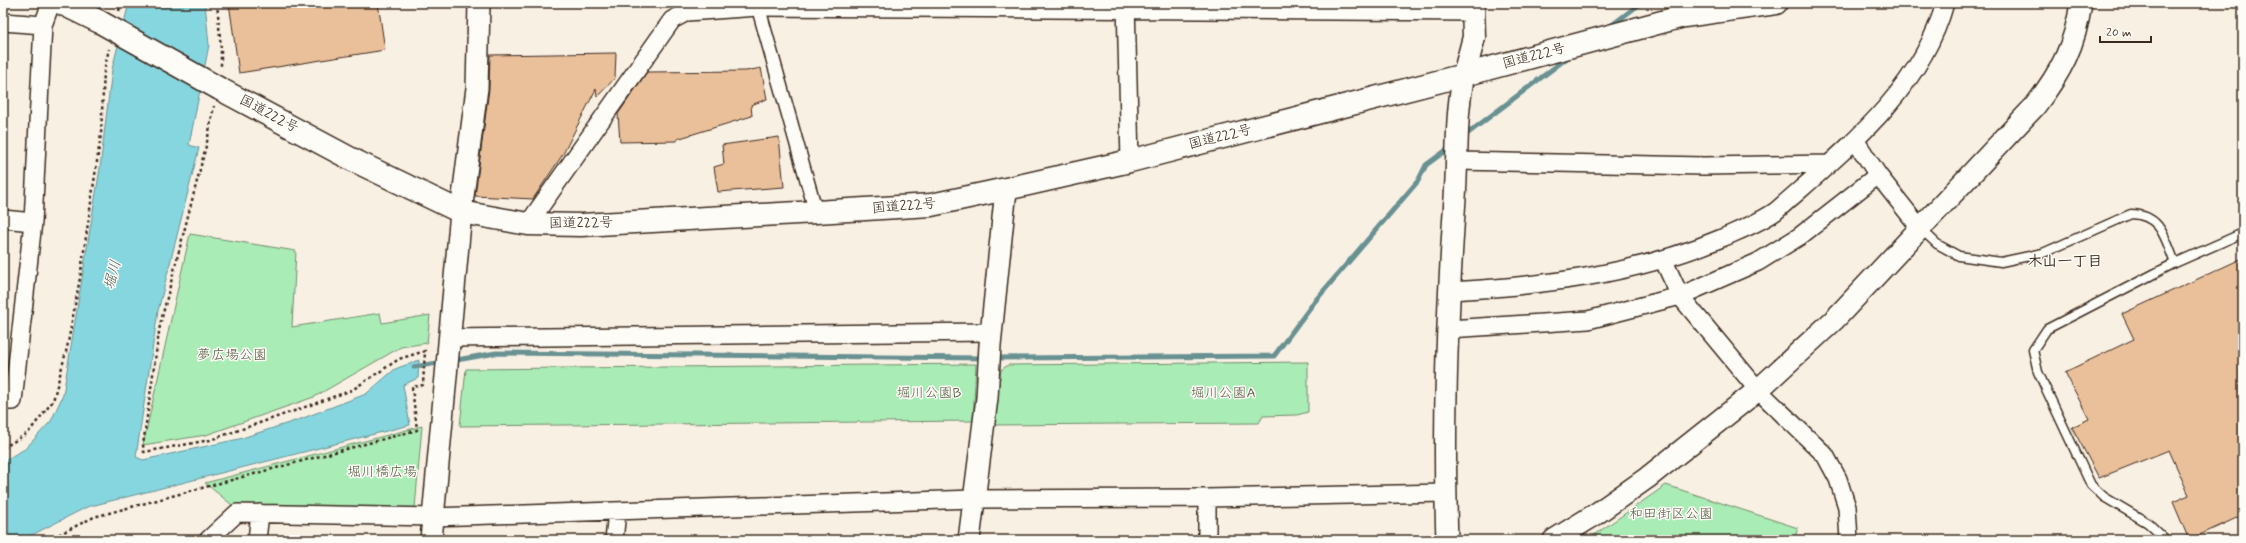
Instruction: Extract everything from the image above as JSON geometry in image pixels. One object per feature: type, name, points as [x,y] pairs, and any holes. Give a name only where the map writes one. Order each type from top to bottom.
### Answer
[{"type":"main road","name":"国道222号","points":[[61,3],[107,25],[220,89],[353,160],[461,212],[528,224],[581,224],[931,205],[1130,160],[1464,75],[1684,16],[1776,3]]},
{"type":"main road","points":[[1464,75],[1474,37],[1474,7]]},
{"type":"street","points":[[3,401],[13,401],[33,222],[43,25],[51,3]]},
{"type":"street","points":[[431,540],[461,212],[477,88],[479,3]]},
{"type":"street","points":[[1449,292],[1519,287],[1585,278],[1638,267],[1698,248],[1763,220],[1776,211],[1855,140],[1895,96],[1924,56],[1946,3]]},
{"type":"street","points":[[1554,540],[1596,514],[1647,478],[1758,390],[1834,320],[2035,106],[2056,78],[2070,53],[2081,3]]},
{"type":"street","points":[[757,5],[816,212]]},
{"type":"street","points":[[528,224],[672,20],[687,12],[757,5],[1474,7]]},
{"type":"street","points":[[1127,6],[1130,160]]},
{"type":"street","points":[[3,22],[43,25]]},
{"type":"street","points":[[1447,540],[1446,492],[1449,292],[1457,161],[1459,98],[1464,75]]},
{"type":"street","points":[[1855,140],[1878,175],[1920,228]]},
{"type":"street","points":[[1457,161],[1704,166],[1828,164]]},
{"type":"street","points":[[1448,329],[1588,320],[1680,296],[1758,262],[1800,236],[1878,175]]},
{"type":"street","points":[[969,540],[987,398],[991,338],[1006,189]]},
{"type":"street","points":[[3,219],[33,222]]},
{"type":"street","points":[[1663,259],[1680,296],[1758,390],[1825,455],[1838,479],[1847,507],[1849,540]]},
{"type":"street","points":[[449,343],[991,338]]},
{"type":"street","points":[[208,540],[238,513],[433,517],[974,499],[1207,498],[1446,492]]},
{"type":"street","points":[[1207,498],[1207,540]]},
{"type":"street","points":[[614,540],[617,512]]},
{"type":"street","points":[[257,540],[260,513]]},
{"type":"lane","points":[[1920,228],[1937,244],[1959,256],[2001,262],[2043,253],[2131,214],[2144,215],[2156,222],[2175,263]]},
{"type":"lane","points":[[2166,540],[2148,523],[2104,497],[2091,485],[2038,372],[2033,350],[2047,329],[2175,263],[2243,233]]},
{"type":"path","points":[[3,448],[28,433],[53,401],[67,348],[80,278],[100,134],[107,25],[121,3]]},
{"type":"path","points":[[48,540],[94,517],[417,430],[412,387],[423,385],[425,352],[399,359],[352,390],[278,417],[210,440],[144,452],[143,445],[160,325],[220,89],[221,49],[216,3]]},
{"type":"green space","name":"夢広場公園","points":[[190,234],[296,251],[292,327],[380,313],[382,323],[430,315],[427,343],[401,347],[314,397],[206,435],[143,445]]},
{"type":"green space","name":"堀川公園A","points":[[1308,362],[1308,412],[1297,415],[1263,416],[1259,423],[993,425],[1001,370],[1008,365]]},
{"type":"green space","name":"堀川公園B","points":[[976,364],[973,421],[460,426],[466,369]]},
{"type":"green space","name":"堀川橋広場","points":[[422,426],[415,508],[232,505],[205,483]]},
{"type":"green space","name":"和田街区公園","points":[[1666,485],[1798,528],[1794,540],[1587,540]]},
{"type":"water","name":"堀川","points":[[129,3],[205,3],[209,45],[189,145],[199,148],[158,311],[136,457],[143,460],[239,439],[298,420],[366,394],[395,369],[419,360],[418,378],[403,385],[410,425],[87,507],[22,540],[3,540],[3,461],[25,449],[51,421],[63,395],[100,168],[112,69]]},
{"type":"building","points":[[229,3],[378,3],[385,50],[239,73]]},
{"type":"building","points":[[616,53],[615,78],[597,97],[596,89],[563,154],[533,199],[475,196],[489,89],[490,55]]},
{"type":"building","points":[[761,68],[767,99],[751,105],[752,116],[677,139],[677,141],[620,142],[618,114],[647,72],[746,71]]},
{"type":"building","points":[[779,137],[784,187],[718,192],[714,167],[724,164],[722,145]]},
{"type":"building","points":[[2243,258],[2243,515],[2189,540],[2173,502],[2189,495],[2169,450],[2099,478],[2072,427],[2089,419],[2065,372],[2134,339],[2122,314]]},
{"type":"waterway","points":[[1608,28],[1641,3]]},
{"type":"waterway","points":[[1463,137],[1571,55]]},
{"type":"waterway","points":[[995,358],[1274,356],[1315,301],[1418,181],[1426,165],[1452,146]]},
{"type":"waterway","points":[[451,361],[496,353],[985,358]]},
{"type":"waterway","points":[[414,367],[443,362]]},
{"type":"district","name":"木山一丁目","points":[[2065,262]]}]
